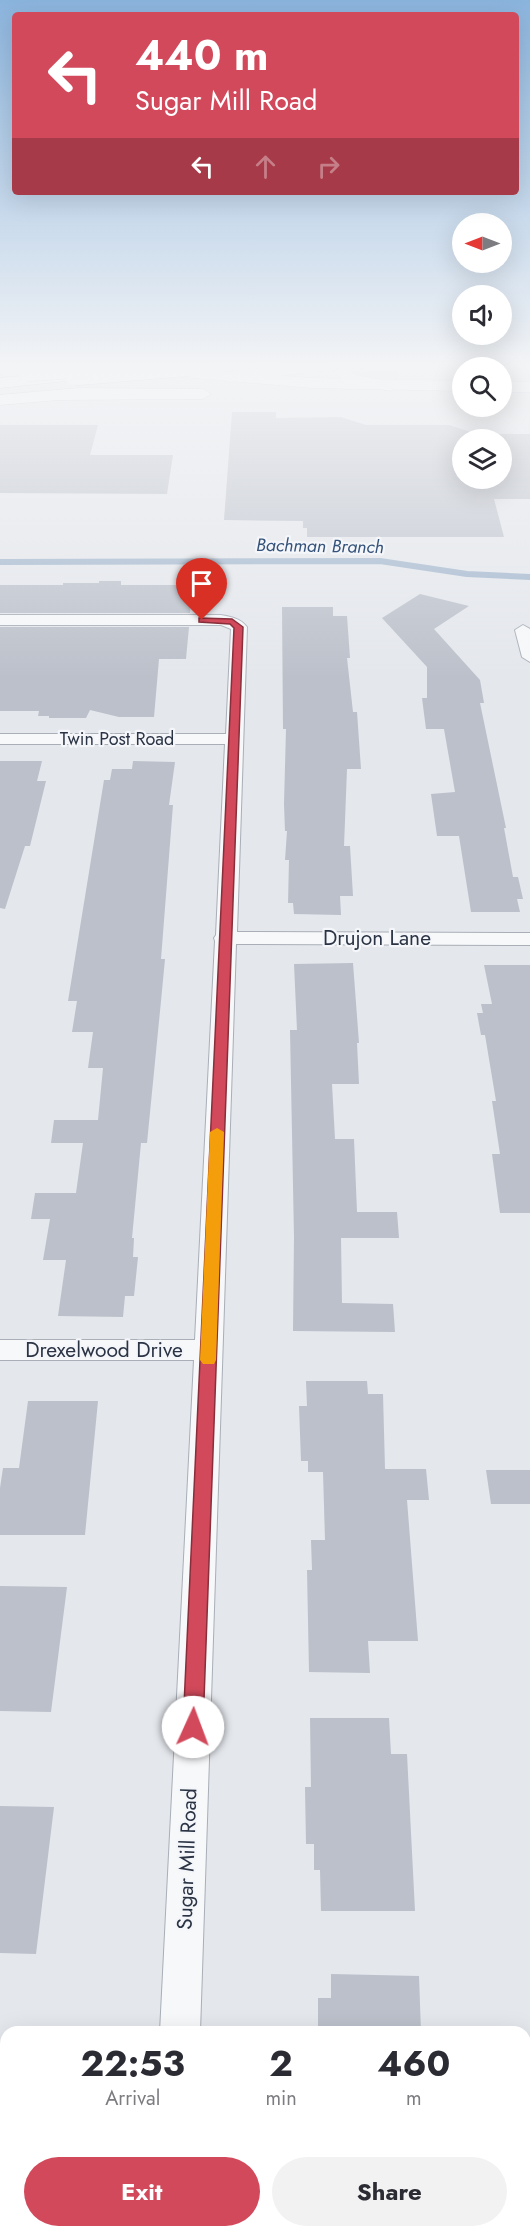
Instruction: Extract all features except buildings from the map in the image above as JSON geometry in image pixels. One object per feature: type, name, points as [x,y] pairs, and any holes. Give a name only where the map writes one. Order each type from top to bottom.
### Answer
[{"type":"street","name":"Sugar Mill Road","points":[[0,620],[221,620],[232,622],[238,627],[180,2026]]},
{"type":"street","points":[[523,630],[530,657]]},
{"type":"street","name":"Twin Post Road","points":[[0,739],[234,739]]},
{"type":"street","name":"Drujon Lane","points":[[224,938],[530,939]]},
{"type":"street","name":"Drexelwood Drive","points":[[0,1350],[209,1350]]},
{"type":"waterway","name":"Bachman Branch","points":[[0,562],[380,561],[467,574],[530,577]]},
{"type":"slow traffic","points":[[208,1360],[217,1132]]},
{"type":"route","points":[[193,1727],[238,627],[232,622],[202,620]]}]
